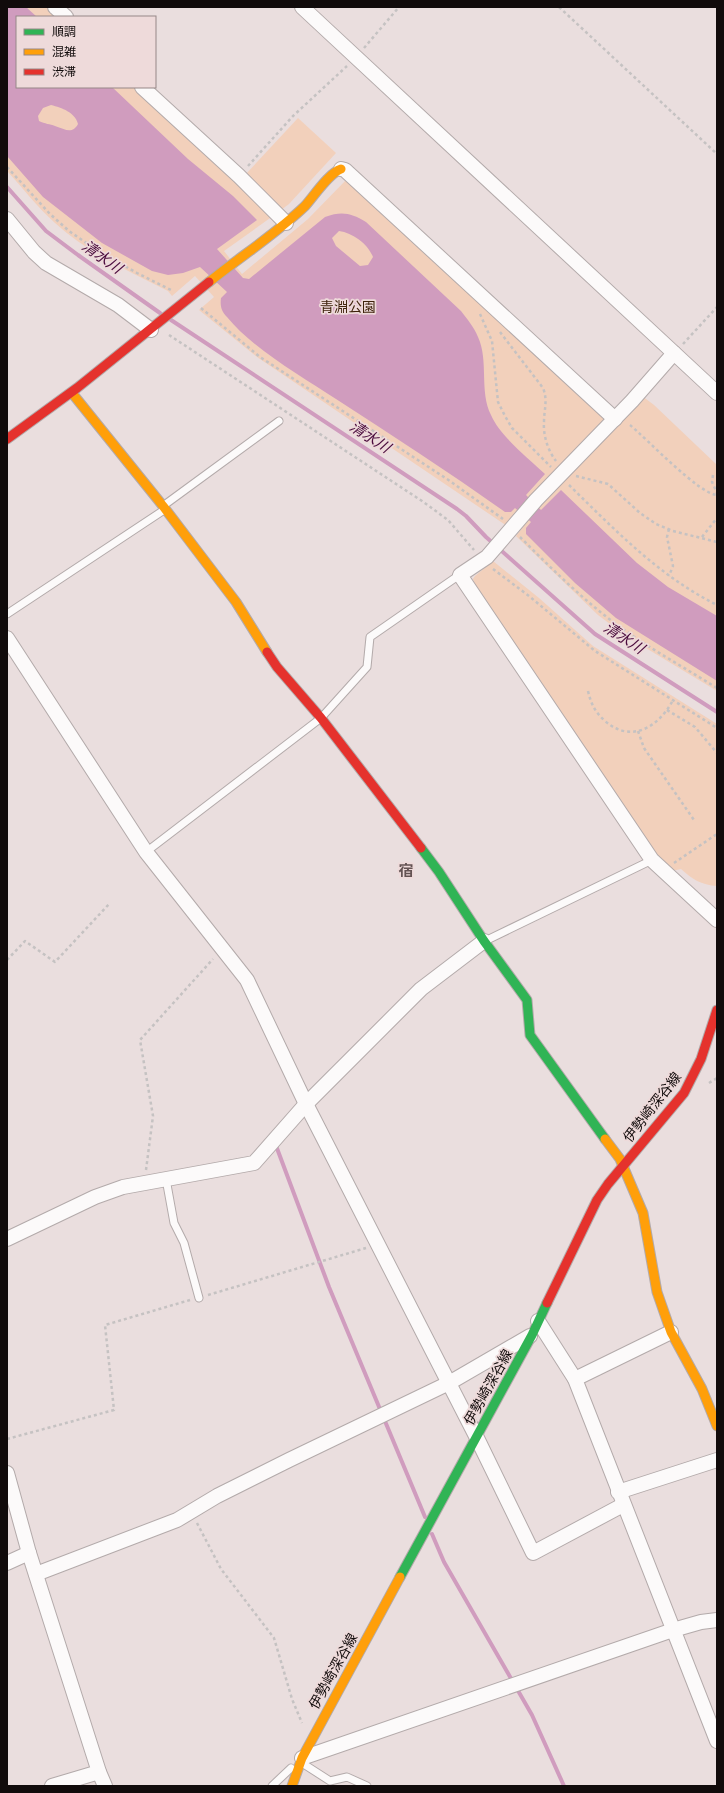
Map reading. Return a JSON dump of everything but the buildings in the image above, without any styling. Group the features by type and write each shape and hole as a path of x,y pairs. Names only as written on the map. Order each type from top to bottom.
{"street":[{"path":"55,7 65,16"},
{"path":"302,7 717,393"},
{"path":"143,88 239,176 286,223"},
{"path":"7,439 158,329 183,303 237,259 286,223 308,203 334,172 341,169 351,175 615,419"},
{"path":"7,220 34,252 46,263 158,329"},
{"path":"674,353 615,419 536,500 519,520 513,536 485,559 460,575 652,860 717,920"},
{"path":"72,393 164,508 236,602 277,667 321,718 439,872 484,941 527,1000 530,1034 620,1158 624,1166 643,1212 657,1292 671,1332 702,1389 717,1426"},
{"path":"7,638 146,852 247,980 306,1104 476,1436 534,1553 621,1499 717,1460"},
{"path":"7,1239 95,1197 123,1187 254,1163 306,1104 421,989 484,941"},
{"name":"伊勢崎深谷線","path":"292,1786 301,1760 310,1742 532,1335 597,1200 684,1093 701,1059 717,1010"},
{"path":"538,1321 575,1379 717,1741"},
{"path":"575,1379 671,1332"},
{"path":"36,1574 177,1520 217,1496 449,1383 532,1335"},
{"path":"7,1473 29,1553 99,1772 105,1786"},
{"path":"7,1564 29,1553"},
{"path":"301,1760 673,1630 701,1622 717,1620"},
{"path":"52,1786 99,1772"}],"lane":[{"path":"7,614 164,508 280,421"},
{"path":"146,852 321,718 367,667 370,637 374,632 460,575"},
{"path":"484,941 652,860"},
{"path":"166,1179 174,1223 184,1243 199,1298"},
{"path":"272,1786 301,1760 330,1781 347,1777 367,1786"}],"path":[{"path":"239,176 293,116 356,57 399,7"},
{"path":"559,7 717,154"},
{"path":"7,167 50,214 69,231 98,251 178,294"},
{"path":"198,304 260,357 450,481 503,520"},
{"path":"476,307 484,320 492,341 498,402 512,428 555,472"},
{"path":"674,353 717,307"},
{"path":"497,327 543,388 546,395 544,423 545,437 550,453 561,465"},
{"path":"158,329 422,501 448,520 485,559 595,651 717,728"},
{"path":"630,425 697,486 712,494 717,494 712,482 713,475"},
{"path":"570,473 580,478 608,484 640,513 656,524 717,542"},
{"path":"564,480 635,550 669,576 717,605"},
{"path":"702,537 717,518"},
{"path":"669,529 667,537 673,566 669,576"},
{"path":"513,536 598,610 622,628 717,688"},
{"path":"588,691 590,702 594,709 612,727 623,731 638,731 652,725 667,710 673,700"},
{"path":"667,710 695,727 717,753"},
{"path":"638,731 644,748 694,820"},
{"path":"672,865 717,834"},
{"path":"7,960 25,941 55,962 110,903"},
{"path":"144,1183 153,1116 140,1040 223,948"},
{"path":"7,1439 114,1410 105,1326 378,1244"},
{"path":"191,1512 222,1569 274,1638 292,1700 310,1742"}],"green space":[{"name":"青淵公園","path":"7,7 48,7 58,16 16,16 16,88 135,88 273,216 224,251 242,274 308,219 347,179 603,415 604,419 507,526 257,357 199,310 214,297 195,276 172,296 168,291 109,261 68,234 48,217 7,171"},
{"path":"298,118 336,153 289,204 281,210 245,175"},
{"path":"642,396 654,405 717,465 717,691 626,636 598,615 516,536 541,504"},
{"path":"493,561 539,598 593,646 717,724 717,886 697,881 681,869 672,871 656,856 477,590 473,579"}],"shaded area":[{"name":"青淵公園","path":"7,7 26,7 36,16 16,16 16,88 113,88 188,159 233,196 257,220 217,249 243,278 249,279 325,217 336,214 346,214 366,222 461,311 478,337 481,346 485,396 487,406 495,423 508,439 545,474 526,495 541,510 561,490 637,563 668,587 717,616 717,681 616,618 575,583 526,534 526,528 531,522 515,508 511,512 505,512 421,455 293,372 250,340 237,329 222,310 221,298 227,292 200,267 183,273 168,275 152,271 102,243 43,197 7,156","holes":["51,105 64,109 74,116 78,124 71,130 39,121 38,116 43,108","339,231 355,237 371,252 373,257 368,265 360,266 336,246 332,238"]}],"waterway":[{"name":"清水川","path":"7,187 46,231 160,313"},
{"name":"清水川","path":"171,320 457,509 466,516 486,537 595,634 717,712"},
{"path":"275,1143 329,1287 425,1517"},
{"path":"432,1534 444,1562 532,1715 564,1786"}],"traffic: fast":[{"path":"421,848 439,872 484,941 527,1000 530,1035 605,1139"},
{"path":"400,1577 532,1335 547,1303"}],"traffic: slow":[{"path":"209,282 294,216 305,206 327,180 336,171 341,169"},
{"path":"72,393 163,506 236,602 267,652"},
{"path":"605,1139 620,1159 643,1213 657,1292 671,1332 702,1389 717,1426"},
{"path":"292,1786 302,1758 400,1577"}],"traffic: jam":[{"path":"7,439 77,388 209,282"},
{"path":"267,652 277,667 321,718 421,848"},
{"path":"547,1303 597,1200 608,1184 684,1093 701,1059 717,1010"}],"district":[{"name":"宿","path":"406,871"}]}
